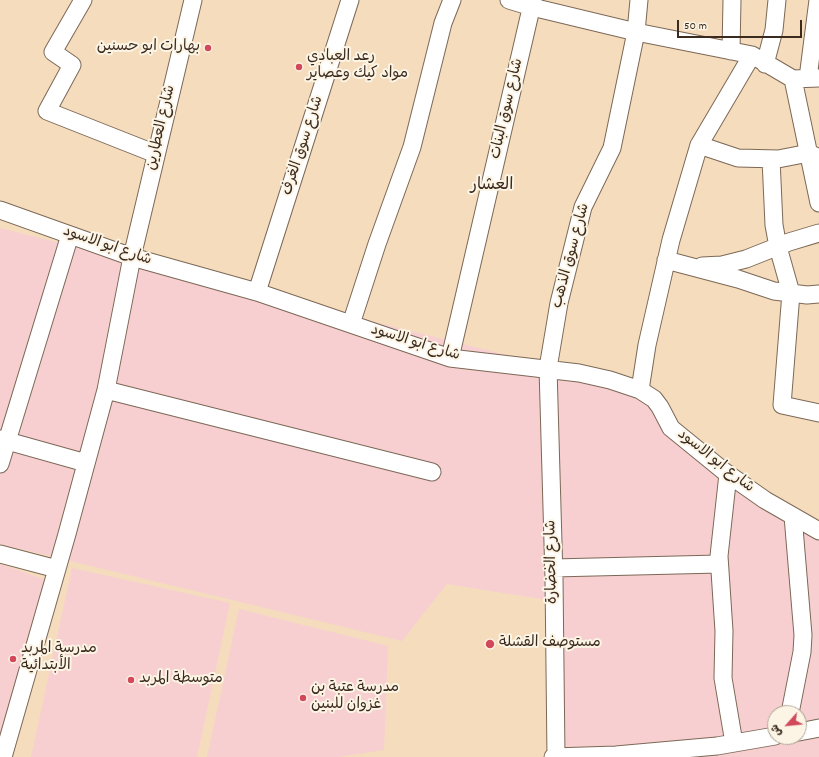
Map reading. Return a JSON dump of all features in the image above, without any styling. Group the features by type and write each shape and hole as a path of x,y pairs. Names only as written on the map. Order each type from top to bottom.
{"street":[{"path":"83,0 54,52 72,65 47,111 156,154"},
{"name":"شارع العطارين","path":"2,757 57,569 106,390 132,257 193,0"},
{"name":"شارع سوق الغرف","path":"257,292 350,0"},
{"path":"351,324 377,244 412,147 443,23 452,0"},
{"path":"509,0 532,4 636,32 731,51 807,78"},
{"name":"شارع سوق الذهب","path":"548,368 559,303 583,207 612,148 636,32 639,0"},
{"path":"731,51 732,0"},
{"path":"640,390 647,345 666,260 699,145 758,60 774,30 777,0"},
{"path":"818,0 807,78 819,203"},
{"name":"شارع سوق البنات","path":"450,358 532,4"},
{"path":"699,145 738,158 778,159 814,156"},
{"path":"771,159 774,225 778,247 791,293 782,405 819,413"},
{"name":"شارع ابو الاسود","path":"0,210 132,257 257,292 450,358 548,368 592,376 640,390 654,400 660,407 671,428 728,474 765,500 819,531"},
{"path":"690,266 722,265 746,259 819,233"},
{"path":"0,464 4,440 70,235"},
{"path":"666,260 738,279 774,291 807,295 819,294"},
{"name":"شارع الخضارة","path":"548,368 556,757"},
{"path":"106,390 432,472"},
{"path":"4,440 86,463"},
{"path":"723,749 724,631 719,556 728,474"},
{"path":"792,705 802,652 803,635 793,516"},
{"path":"0,554 57,569"},
{"path":"553,568 719,564"},
{"path":"807,730 819,728"},
{"path":"553,757 723,749 767,738"}],"shaded area":[{"path":"0,228 574,372 640,390 671,428 819,530 819,757 556,757 554,601 447,584 402,641 0,544"},
{"name":"مدرسة المربد الأبتدائية","path":"0,564 52,582 0,736"},
{"name":"متوسطة المربد","path":"72,568 230,603 197,757 31,757"},
{"name":"مدرسة عتبة بن غزوان للبنين","path":"239,609 388,646 384,750 338,757 207,757"}],"place":[{"name":"بهارات ابو حسنين","path":"208,48"},
{"name":"رعد العبادي مواد كيك وعصاير","path":"299,67"},
{"name":"مستوصف القشلة","path":"490,644"},
{"name":"مدرسة المربد الأبتدائية","path":"13,659"},
{"name":"متوسطة المربد","path":"131,680"},
{"name":"مدرسة عتبة بن غزوان للبنين","path":"303,698"}],"district":[{"name":"العشار","path":"492,187"}]}
